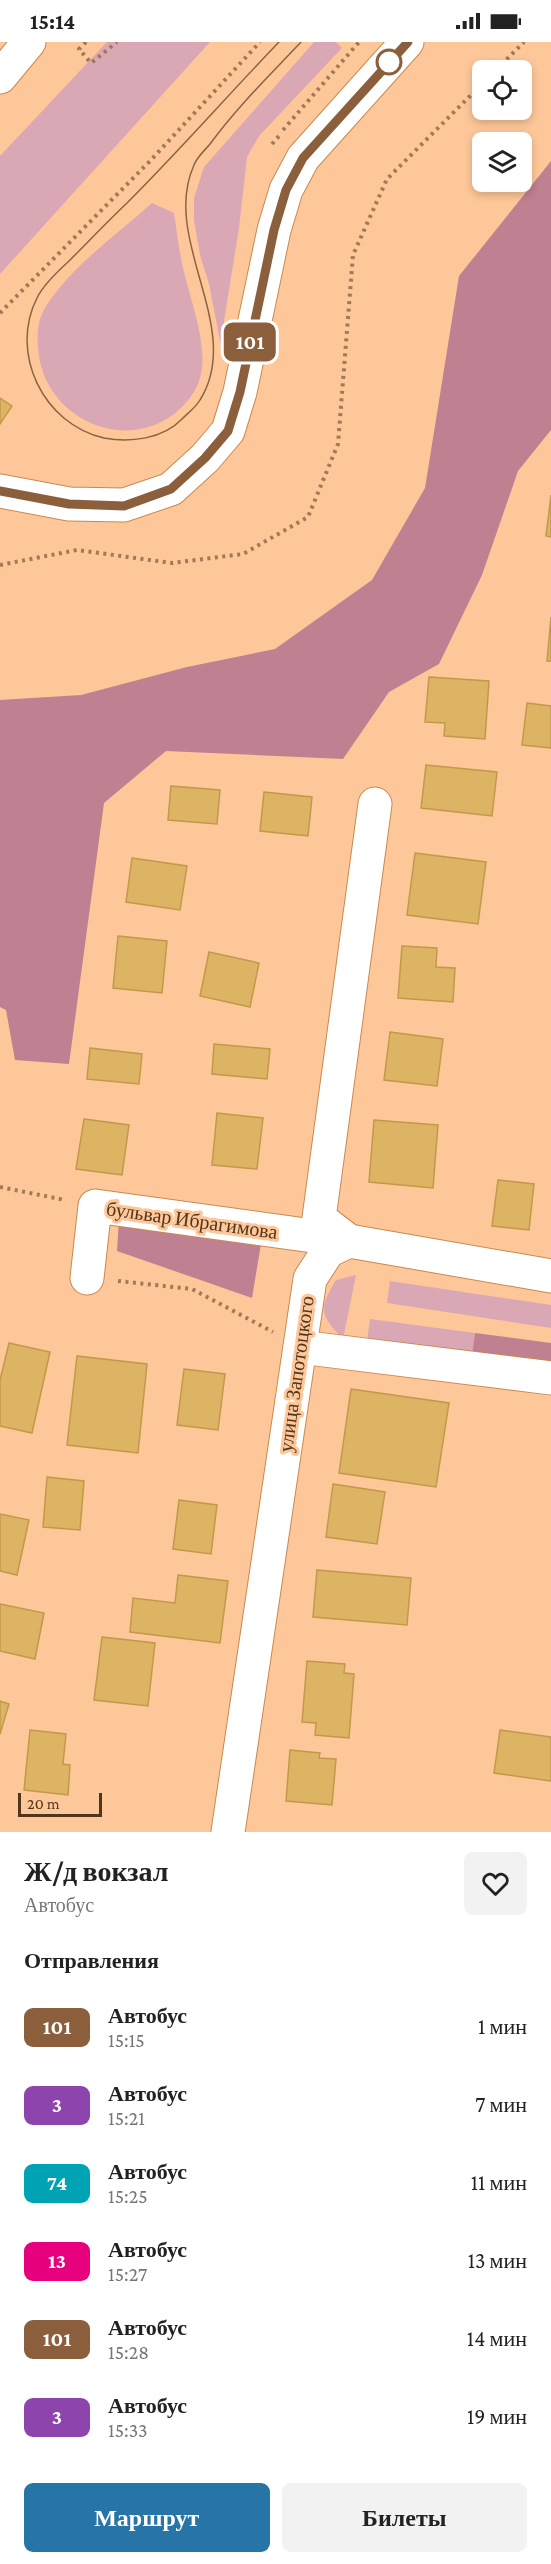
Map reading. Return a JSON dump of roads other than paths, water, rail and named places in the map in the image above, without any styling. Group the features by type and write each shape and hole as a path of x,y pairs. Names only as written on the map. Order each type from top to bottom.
{"street":[{"path":"0,77 29,42"},
{"path":"0,491 69,504 124,506 171,489 205,458 228,431 240,392 274,230 286,190 303,158 407,42"},
{"path":"349,1241 319,1218 375,804"},
{"name":"бульвар Ибрагимова","path":"87,1278 95,1206 349,1241 551,1276"},
{"name":"улица Запотоцкого","path":"228,1832 310,1279 328,1251 349,1241"},
{"path":"300,1347 551,1378"}],"tram line":[{"path":"279,42 146,183 51,279 37,298 29,319 27,341 30,363 37,383 49,402 64,418 82,430 104,438 124,440 146,438 174,426 200,400 211,372 213,343 209,314 187,223 186,194 194,165 242,104 301,42"}]}
